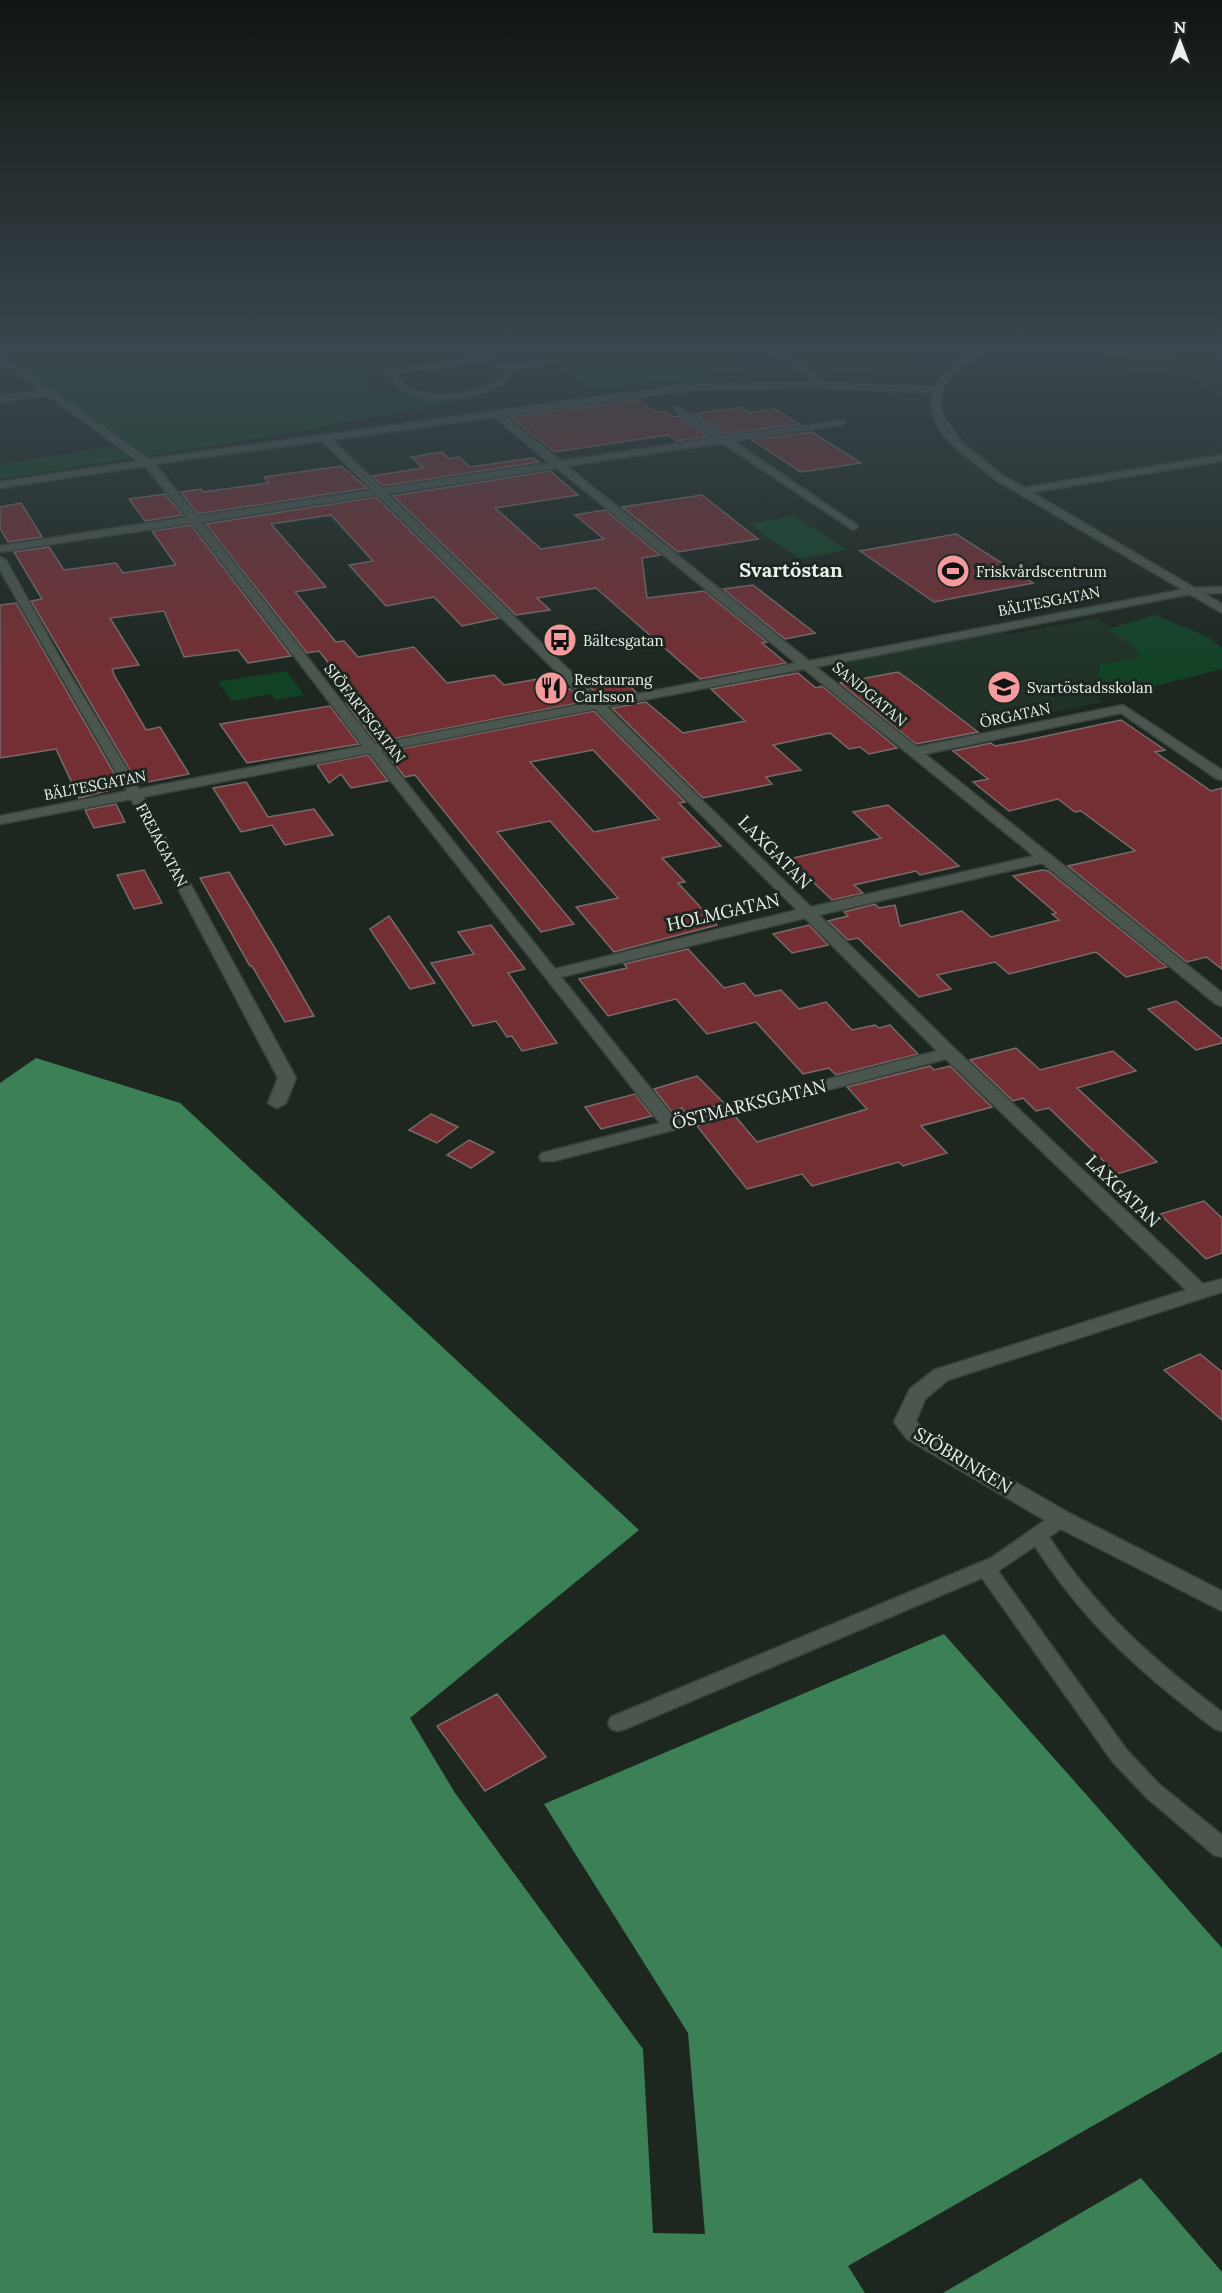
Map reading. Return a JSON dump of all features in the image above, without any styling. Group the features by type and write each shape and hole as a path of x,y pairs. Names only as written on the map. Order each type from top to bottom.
{"street":[{"name":"SJÖFARTSGATAN","path":"141,458 148,463 670,1124"},
{"path":"0,485 183,458"},
{"name":"LAXGATAN","path":"346,458 949,1053 1200,1292"},
{"name":"SANDGATAN","path":"549,458 808,664 1222,1001"},
{"path":"0,549 604,458"},
{"path":"751,458 853,527"},
{"path":"971,458 1222,609"},
{"path":"1022,490 1222,458"},
{"name":"FREJAGATAN","path":"0,560 50,651 135,794 287,1078 277,1103"},
{"name":"BÄLTESGATAN","path":"0,820 1191,591 1222,590"},
{"name":"ÖRGATAN","path":"914,752 1123,709 1222,776"},
{"name":"HOLMGATAN","path":"551,975 1044,858"},
{"name":"ÖSTMARKSGATAN","path":"549,1156 949,1053"},
{"path":"1200,1292 1222,1285"},
{"name":"SJÖBRINKEN","path":"1200,1292 941,1375 921,1387 910,1403 905,1422 915,1434 1061,1519 1222,1602"}],"lane":[{"path":"618,1723 998,1563 1061,1519"},
{"path":"1038,1535 1058,1568 1104,1626 1148,1668 1222,1723"},
{"path":"985,1568 1119,1755 1153,1791 1222,1848"}],"shaded area":[{"path":"38,458 133,458 0,479 0,464"},
{"path":"794,516 847,550 800,559 749,524"},
{"path":"1155,615 1208,637 1222,648 1222,669 1119,695 1097,681 1100,664 1141,658 1135,647 1108,629"},
{"name":"Svartöstadsskolan","path":"1097,618 1190,677 1097,698 1101,702 927,738 837,666 839,663 1001,631 1007,635"},
{"path":"286,671 304,695 275,700 271,694 232,701 218,682"},
{"path":"36,1058 180,1103 639,1530 410,1718 455,1793 643,2049 653,2233 705,2234 688,2033 544,1804 944,1634 1222,1948 1222,2052 848,2266 865,2293 0,2293 0,1083"},
{"path":"1141,2178 1222,2272 1222,2293 943,2293"}],"building":[{"path":"412,458 460,458 470,467 533,458 539,462 383,486 372,476 423,468"},
{"path":"780,458 853,458 861,463 801,472"},
{"path":"341,466 367,488 198,514 181,492 201,489 203,492 269,483 264,477"},
{"path":"550,471 578,495 495,508 541,549 604,539 575,515 605,510 660,555 642,558 647,598 704,591 767,642 762,643 786,663 700,679 596,588 537,598 550,610 516,615 393,496"},
{"path":"165,494 183,515 145,521 129,499"},
{"path":"702,495 758,539 678,552 622,507"},
{"path":"376,497 499,618 462,626 434,597 386,606 349,565 373,561 331,515 271,524 326,587 295,592 336,642 344,641 358,657 414,647 447,683 494,675 504,685 549,677 561,690 570,689 583,702 376,742 346,703 359,701 319,651 307,653 206,524"},
{"path":"21,503 42,537 8,542 0,528 0,507"},
{"path":"191,525 291,656 248,663 238,650 184,657 164,611 110,618 139,665 112,669 114,675 146,730 160,727 189,774 138,784 31,601 42,599 14,552 49,547 64,570 116,563 123,573 176,565 152,531"},
{"name":"Friskvårdscentrum","path":"956,534 1033,583 934,602 860,551"},
{"path":"753,585 815,633 785,639 723,589"},
{"path":"16,603 122,787 79,798 56,749 0,758 0,605"},
{"path":"898,672 978,732 916,744 840,683"},
{"path":"798,673 816,688 822,686 897,748 869,754 860,747 849,749 830,733 773,745 801,770 766,777 772,784 703,798 612,708 646,702 683,733 745,721 711,689"},
{"path":"613,681 616,684 625,682 636,692 602,699 588,685"},
{"path":"330,706 359,744 247,763 220,724"},
{"path":"594,711 685,802 679,803 721,846 662,858 685,882 678,883 717,925 614,952 576,907 618,898 550,821 497,832 574,924 541,932 415,775 405,777 385,752","holes":["593,750 659,819 594,832 530,762"]},
{"path":"1121,720 1165,750 1155,752 1211,791 1222,788 1222,969 1206,957 1187,962 1068,866 1135,851 1081,811 1075,812 1058,799 1009,811 973,782 988,779 953,751 991,743 995,746 1018,742"},
{"path":"368,755 388,781 351,788 341,774 329,783 317,765"},
{"path":"246,782 268,817 314,809 333,835 285,845 272,825 241,832 213,788"},
{"path":"116,804 125,822 94,828 85,810"},
{"path":"888,805 959,866 920,875 916,871 854,885 863,893 832,900 789,859 881,838 853,812"},
{"path":"144,870 162,903 134,909 117,875"},
{"path":"1042,870 1048,871 1167,967 1126,977 1096,952 1009,974 995,962 937,975 951,989 919,997 858,938 848,940 828,921 848,916 844,912 875,904 879,908 895,905 900,926 962,911 991,937 1059,920 1052,914 1056,913 1013,876"},
{"path":"229,872 314,1016 285,1022 250,966 200,878"},
{"path":"389,916 435,983 410,989 370,929"},
{"path":"491,925 525,969 508,973 557,1043 522,1051 512,1036 507,1037 496,1021 473,1026 431,963 474,954 458,932"},
{"path":"809,925 828,945 792,953 773,934"},
{"path":"688,949 724,988 744,983 755,996 781,990 799,1009 826,1002 852,1030 875,1025 879,1028 890,1025 918,1054 836,1075 829,1068 803,1074 756,1022 707,1034 676,999 608,1016 579,979 627,968 624,964"},
{"path":"1176,1001 1222,1039 1222,1043 1196,1050 1148,1009"},
{"path":"1016,1048 1040,1070 1113,1051 1136,1071 1077,1088 1157,1162 1117,1174 1049,1108 1036,1111 1023,1098 1013,1101 970,1060"},
{"path":"930,1066 934,1070 950,1066 992,1107 921,1126 947,1153 903,1166 899,1162 812,1186 802,1174 747,1189 697,1126 735,1116 757,1142 867,1109 847,1087"},
{"path":"697,1076 725,1104 686,1114 682,1108 671,1111 654,1089"},
{"path":"635,1094 652,1116 601,1129 585,1107"},
{"path":"431,1114 458,1127 437,1143 409,1130"},
{"path":"469,1140 494,1152 471,1168 447,1155"},
{"path":"1204,1201 1222,1218 1222,1253 1206,1259 1160,1214"},
{"path":"1200,1354 1222,1372 1222,1420 1164,1370"},
{"path":"497,1694 546,1757 485,1791 437,1726"}],"place":[{"name":"Friskvårdscentrum","path":"953,571"},
{"name":"Bältesgatan","path":"560,640"},
{"name":"Svartöstadsskolan","path":"1004,687"},
{"name":"Restaurang Carlsson","path":"551,688"}],"district":[{"name":"Svartöstan","path":"791,569"}]}
